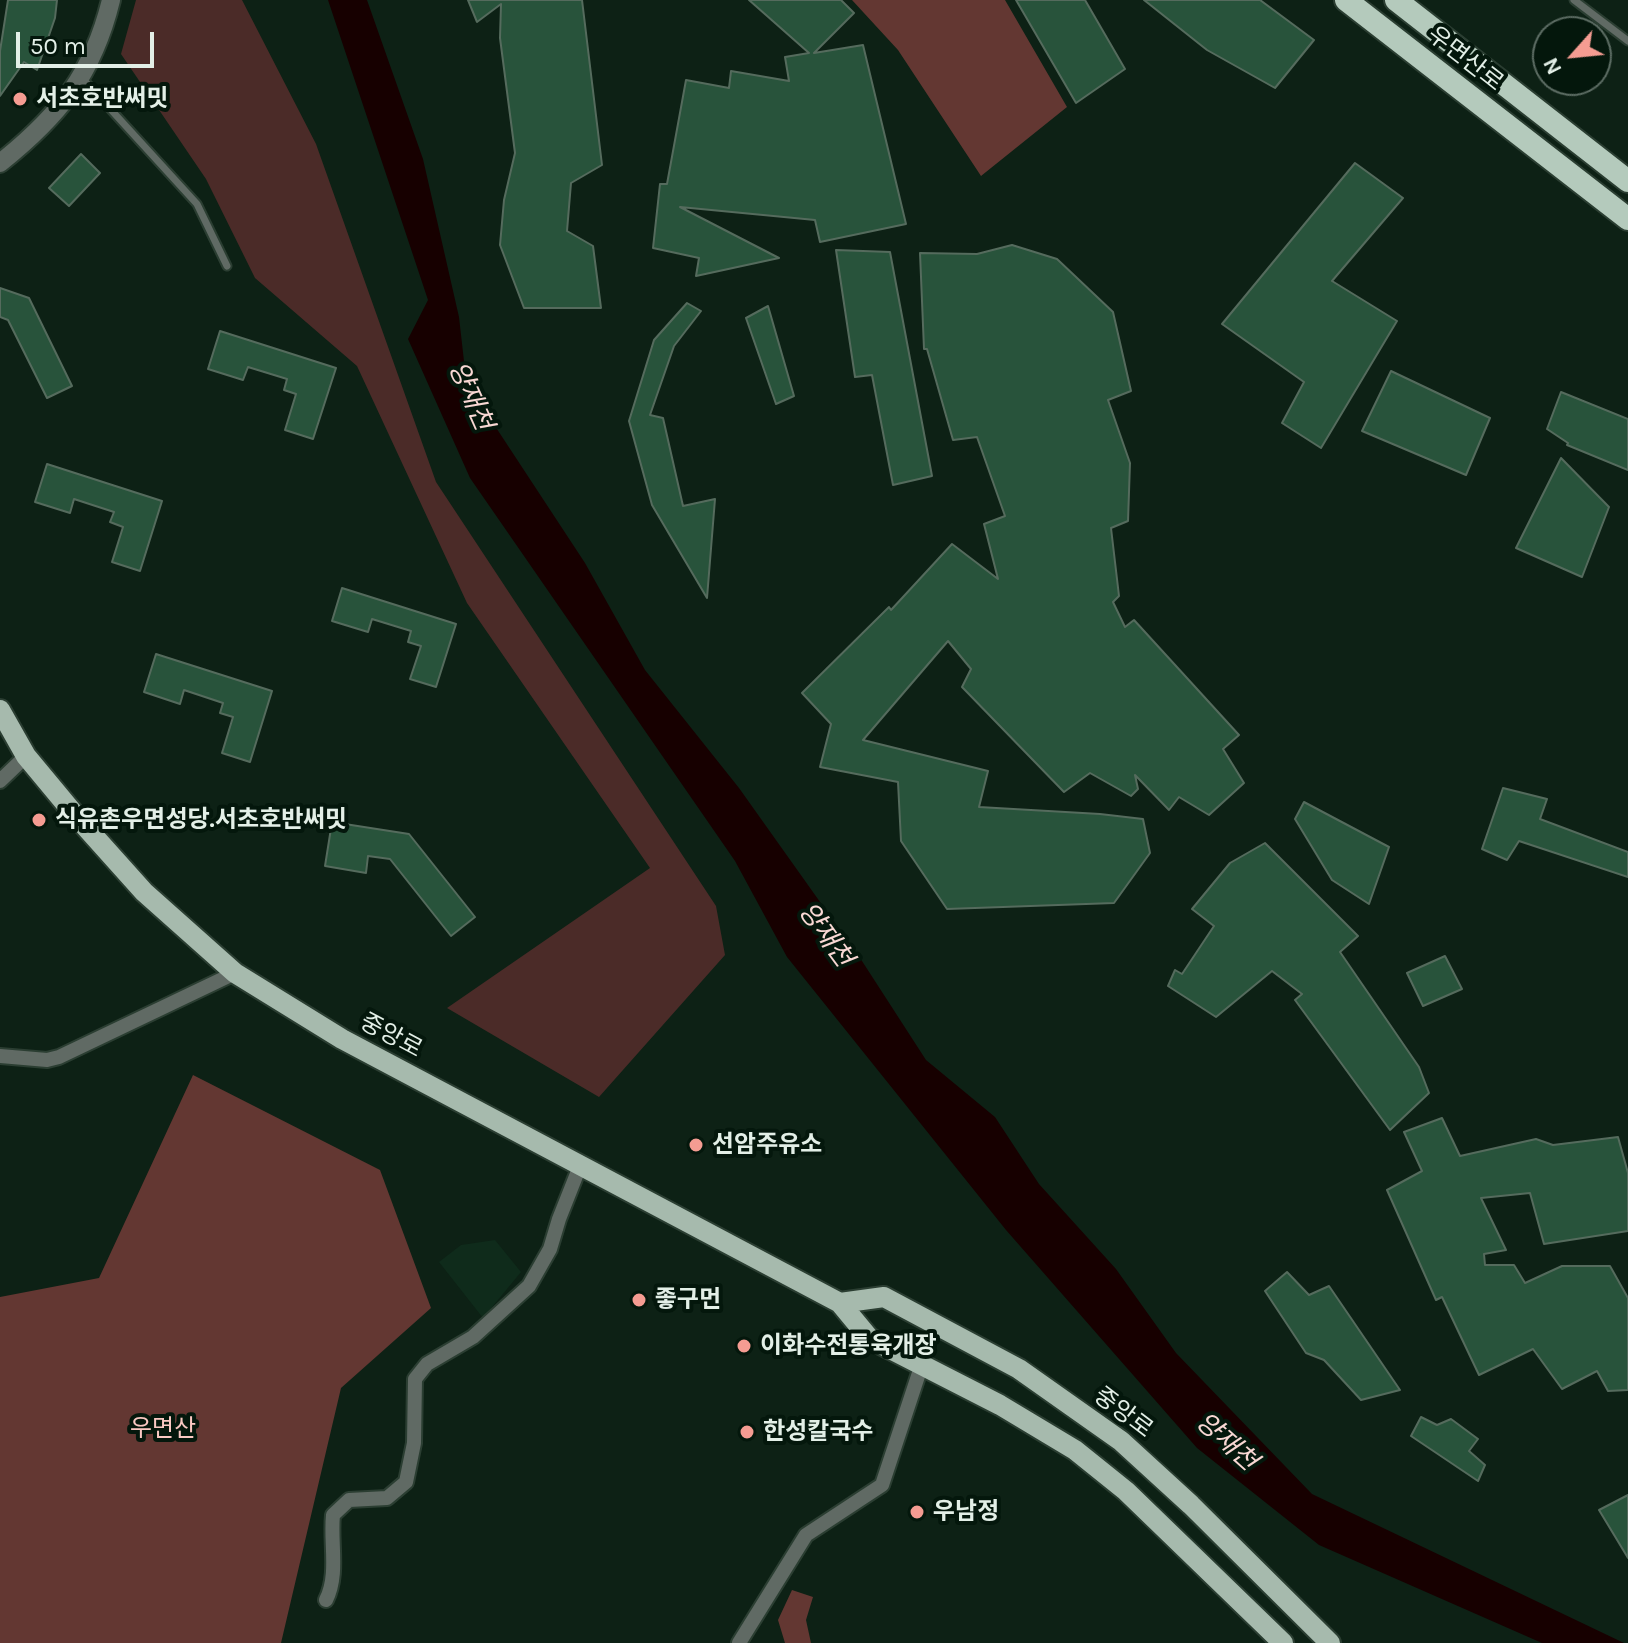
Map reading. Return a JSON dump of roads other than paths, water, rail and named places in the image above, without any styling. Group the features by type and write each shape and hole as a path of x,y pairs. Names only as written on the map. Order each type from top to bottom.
{"highway":[{"name":"우면산로","path":"1346,0 1628,219"},
{"name":"우면산로","path":"1396,0 1628,181"}],"main road":[{"name":"중앙로","path":"0,710 26,756 144,892 235,973 342,1039 840,1303 869,1338 1000,1405 1075,1450 1126,1491 1283,1643"},
{"name":"중앙로","path":"840,1303 884,1297 1019,1369 1121,1441 1191,1505 1330,1643"}],"street":[{"path":"0,163 50,117 82,78 105,25 111,0"},
{"path":"0,781 26,756"},
{"path":"0,1056 47,1060 59,1057 235,973"},
{"path":"326,1600 331,1590 333,1568 330,1537 333,1515 349,1500 387,1498 406,1482 414,1443 415,1379 427,1364 473,1337 529,1286 550,1249 580,1166"},
{"path":"739,1643 806,1535 882,1485 921,1367"}],"lane":[{"path":"1574,0 1628,41"},
{"path":"82,78 197,204 227,266"}],"water":[{"name":"양재천","path":"328,0 367,0 423,159 459,317 465,370 493,423 585,563 645,670 739,788 862,961 926,1060 995,1117 1039,1184 1116,1269 1176,1353 1312,1494 1624,1643 1542,1643 1319,1545 1197,1448 1006,1230 787,957 735,861 470,478 408,339 428,300"}],"place":[{"name":"서초호반써밋","path":"20,99"},
{"name":"식유촌우면성당.서초호반써밋","path":"39,820"},
{"name":"선암주유소","path":"696,1145"},
{"name":"좋구먼","path":"639,1300"},
{"name":"이화수전통육개장","path":"744,1346"},
{"name":"한성칼국수","path":"747,1432"},
{"name":"우남정","path":"917,1512"}],"park label":[{"name":"우면산","path":"163,1429"}]}
